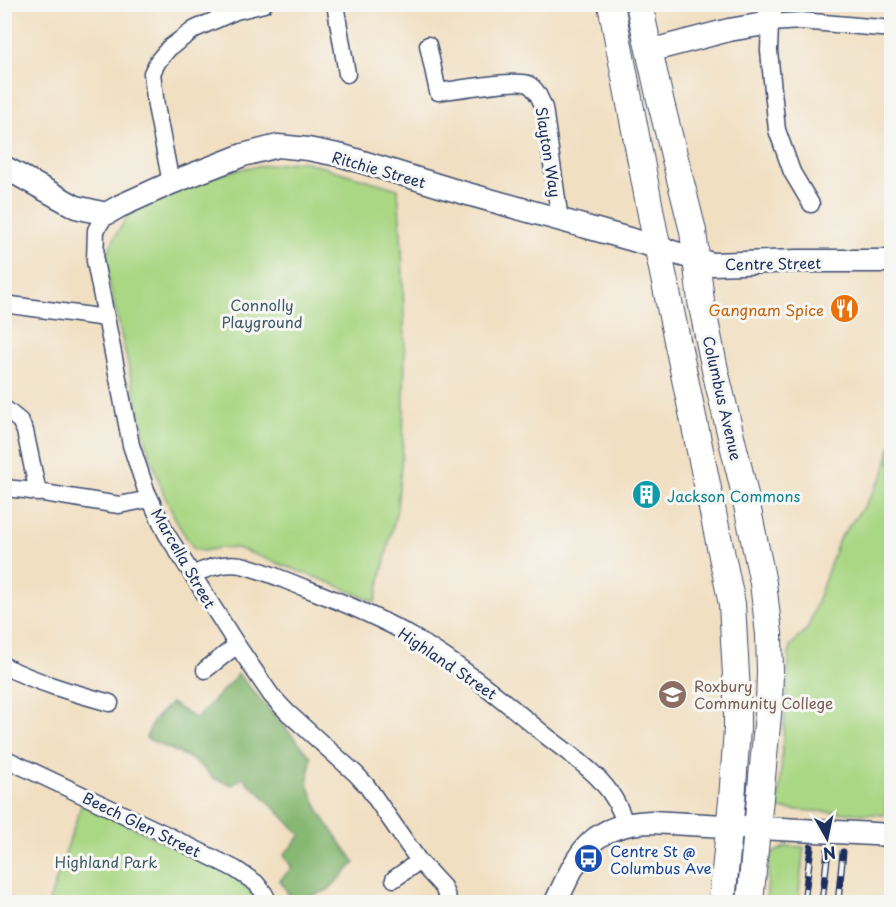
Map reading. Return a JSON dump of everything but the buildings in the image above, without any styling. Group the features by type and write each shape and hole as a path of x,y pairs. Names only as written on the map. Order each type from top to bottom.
{"main road":[{"path":"611,4 658,248 732,604 737,712 734,777 722,903"},
{"name":"Columbus Avenue","path":"639,4 661,105 688,211 697,259 701,301 743,486 768,619 769,704 750,903"}],"street":[{"path":"171,183 152,73 158,61 169,48 195,29 236,11 264,4"},
{"path":"335,4 347,74"},
{"path":"770,14 768,51 777,130 792,172 811,204"},
{"path":"649,51 729,30 770,14 801,21 891,29"},
{"name":"Slayton Way","path":"428,45 438,92 524,83 530,85 537,93 544,108 560,220"},
{"name":"Ritchie Street","path":"106,214 171,183 243,156 278,146 343,156 658,248"},
{"path":"4,167 76,207 106,214"},
{"name":"Marcella Street","path":"106,214 96,230 95,261 131,445 150,499 166,533 237,645 277,702 367,786 419,861 443,887 449,903"},
{"name":"Centre Street","path":"658,248 719,264 891,261"},
{"path":"4,304 106,318"},
{"path":"4,408 20,421 25,431 38,493"},
{"path":"4,488 119,505 150,499"},
{"name":"Highland Street","path":"192,575 207,568 223,565 239,565 264,572 382,620 412,637 442,655 481,684 592,773 616,800 625,825"},
{"path":"205,670 237,645"},
{"path":"4,666 67,692 110,703"},
{"name":"Beech Glen Street","path":"4,758 235,869 256,883 269,903"},
{"path":"556,903 587,846 604,832 625,825 651,822 891,835"},
{"path":"394,879 419,861"}],"green space":[{"name":"Connolly Playground","path":"302,161 398,189 405,351 403,444 397,509 375,602 237,548 203,551 194,549 179,526 164,495 147,446 108,278 107,255 128,215 176,187 244,168"},
{"path":"891,445 892,739 885,815 778,809 790,646 808,628 839,539 865,505 883,476"},
{"path":"238,674 311,757 308,785 321,815 355,863 328,890 296,902 293,902 280,880 292,868 284,855 301,835 242,778 233,785 215,779 188,757 146,738 154,720 171,703 196,719"},
{"name":"Highland Park","path":"82,803 236,877 257,902 49,902"},
{"path":"786,846 804,847 798,902 766,902 770,855"}],"railway":[{"path":"804,902 811,847"},
{"path":"822,902 828,850"},
{"path":"838,902 843,852"}],"place":[{"name":"Gangnam Spice","path":"845,309"},
{"name":"Jackson Commons","path":"646,495"},
{"name":"Roxbury Community College","path":"673,694"},
{"name":"Centre St @ Columbus Ave","path":"589,859"}]}
